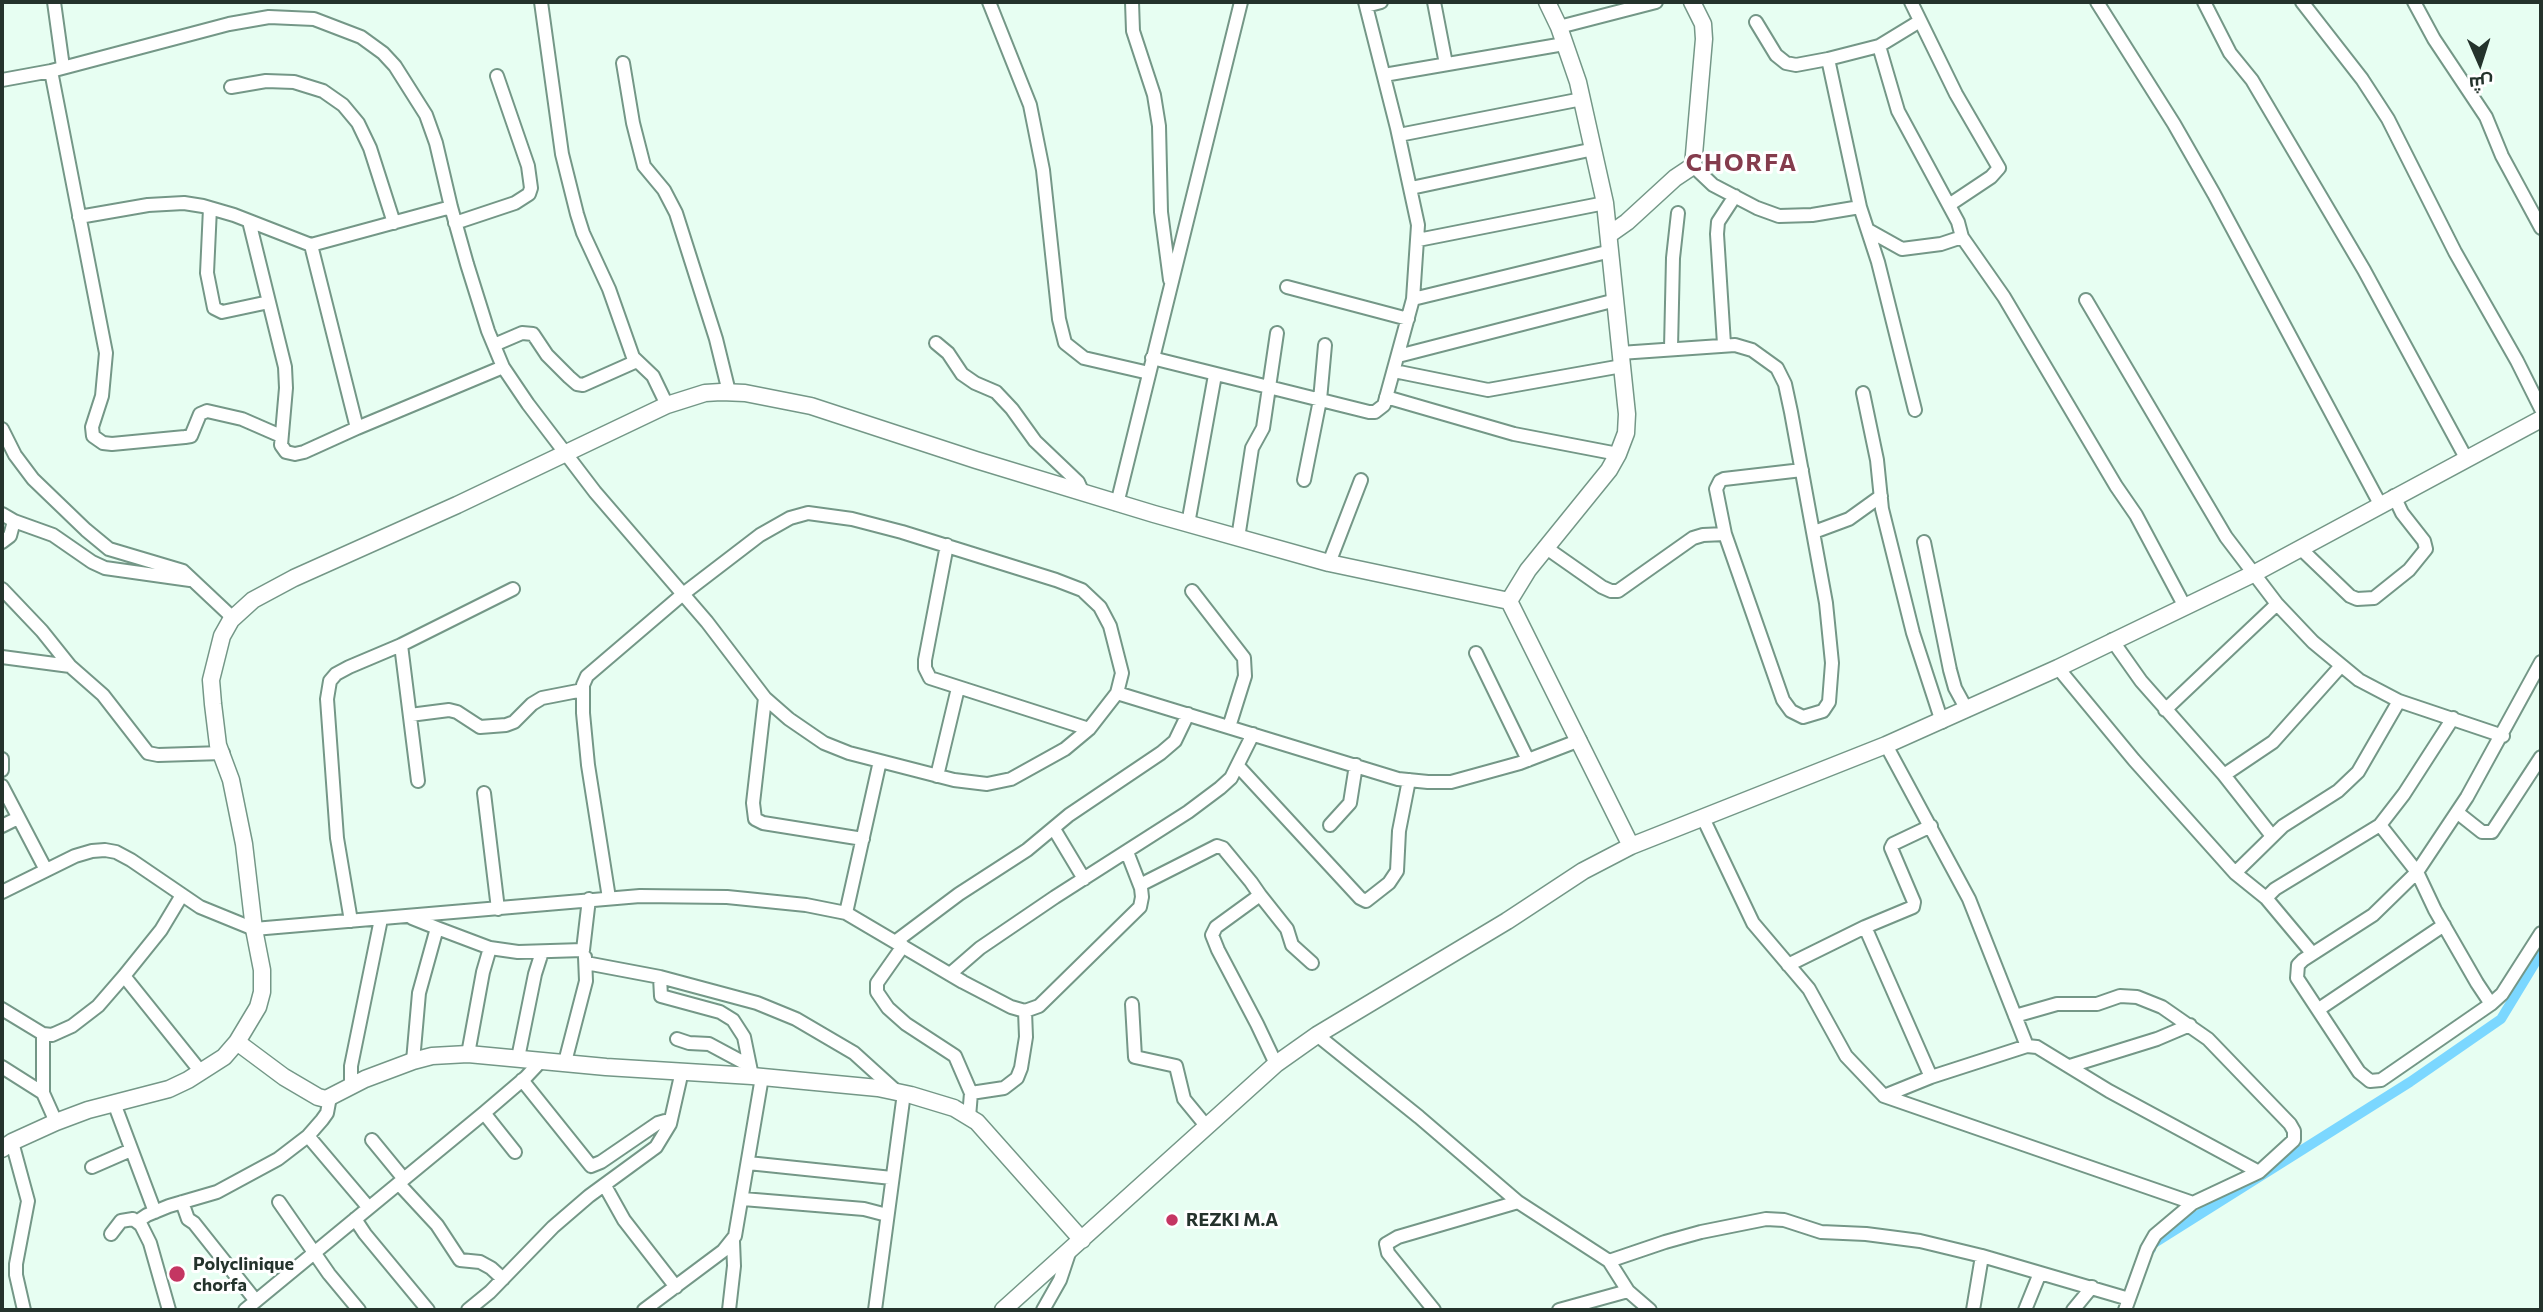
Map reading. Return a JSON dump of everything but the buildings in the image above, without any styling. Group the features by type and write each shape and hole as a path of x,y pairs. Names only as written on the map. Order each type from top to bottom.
{"street":[{"path":"54,2 57,69 79,217 106,353 103,396 92,427 93,436 103,443 112,444 191,436 200,414 207,411 242,419 281,436"},
{"path":"541,2 562,154 577,214 637,361 653,376 667,405"},
{"path":"989,2 1030,105 1043,170 1059,319 1065,343 1084,358 1149,373"},
{"path":"1132,2 1133,31 1154,95 1159,126 1161,212 1171,284"},
{"path":"1117,504 1241,2"},
{"path":"1152,358 1320,400 1375,412 1381,410 1413,299 1418,240 1411,188 1365,4 1381,2"},
{"path":"1434,2 1446,64"},
{"path":"1508,601 1545,547 1588,498 1618,454 1626,433 1627,414 1605,203 1582,99 1559,27 1548,2"},
{"path":"1559,27 1656,2"},
{"path":"1692,2 1703,24 1704,39 1693,166"},
{"path":"1911,2 1956,94 1999,168 1949,205"},
{"path":"2097,2 2174,124 2387,500 2402,513 2424,541 2426,549 2409,570 2374,598 2357,599 2350,596 2300,548"},
{"path":"2204,2 2230,53 2252,80 2364,270 2466,458"},
{"path":"2302,2 2362,79 2388,119 2455,252 2541,409"},
{"path":"2414,2 2434,39 2486,117 2502,156 2541,228"},
{"path":"2,80 57,69 229,24 269,17 314,19 361,37 383,53 409,86 426,115 436,143 455,223 503,368 564,453 683,594 765,698 789,719 824,743 849,753 937,776 987,784 1011,779 1031,770 1065,749 1089,729 1117,693 1122,673 1110,626 1100,607 1082,590 1056,580 947,545 852,519 808,513 790,518 760,535 683,594 593,668 587,676 583,690 588,765 609,898"},
{"path":"1756,22 1776,55 1786,63 1796,65 1879,46 1920,21"},
{"path":"1384,75 1564,44"},
{"path":"1879,46 1898,111 1949,205 1962,237 2004,297 2136,515 2185,605"},
{"path":"1828,59 1860,206 1915,410"},
{"path":"623,62 633,123 644,166 664,190 676,213 716,339 729,392"},
{"path":"455,223 515,203 529,194 531,188 528,166 497,76"},
{"path":"231,87 266,81 294,82 323,91 343,105 358,123 370,148 394,223"},
{"path":"1399,135 1582,99"},
{"path":"1411,188 1594,149"},
{"path":"1693,166 1713,185 1779,216 1812,215 1860,206"},
{"path":"1413,299 1610,243 1627,222 1675,178 1693,166"},
{"path":"1724,344 1717,222 1735,196"},
{"path":"79,217 148,205 184,203 249,220 311,245 451,207"},
{"path":"1418,240 1605,203"},
{"path":"210,208 207,273 214,309 222,312 270,302"},
{"path":"1671,348 1673,258 1678,213"},
{"path":"249,220 286,378 282,449 295,454 310,450 503,368"},
{"path":"1868,230 1902,249 1941,244 1962,237"},
{"path":"311,245 357,428"},
{"path":"1287,288 1408,319"},
{"path":"1398,356 1616,300"},
{"path":"2086,300 2226,537 2277,604 2340,667 2359,680 2399,701 2502,736"},
{"path":"494,345 522,333 533,334 547,355 577,384 583,385 637,361"},
{"path":"1238,538 1252,448 1263,428 1277,333"},
{"path":"936,344 948,353 962,374 996,392 1012,409 1035,442 1078,482 1083,493"},
{"path":"1394,371 1488,390 1671,348 1724,344 1752,350 1777,368 1788,396 1814,533 1831,652 1829,702 1823,710 1803,717 1791,711 1783,700 1725,534 1716,489 1724,479 1802,470"},
{"path":"1304,480 1320,400 1325,345"},
{"path":"1188,524 1215,375"},
{"path":"24,1310 16,1264 28,1201 7,1145 55,1122 169,1089 201,1072 224,1058 258,1007 262,992 262,970 254,929 244,844 231,780 218,745 211,680 222,636 233,618 253,600 294,578 457,505 667,405 705,393 729,392 811,406 1117,504 1329,563 1508,601"},
{"path":"1863,393 1877,460 1882,509 1913,633 1942,722"},
{"path":"1386,397 1514,434 1618,454"},
{"path":"1003,1310 1276,1064 1317,1035 1507,921 1583,871 1631,846 1942,722 2058,668 2255,573 2541,419"},
{"path":"2,429 15,455 33,479 86,530 109,548 183,571 233,618"},
{"path":"1329,563 1362,480"},
{"path":"1814,533 1849,519 1881,496"},
{"path":"2,514 53,535 105,568 190,580"},
{"path":"2,542 10,536 14,521"},
{"path":"1545,547 1602,587 1618,591 1693,538 1703,534 1725,534"},
{"path":"1924,542 1950,670 1955,688 1967,710"},
{"path":"947,545 925,668 930,678 1089,729"},
{"path":"2,589 42,631 70,666 103,695 148,753 223,753"},
{"path":"351,921 337,838 327,689 330,681 336,674 513,589"},
{"path":"1192,591 1244,658 1245,676 1229,727"},
{"path":"1508,601 1631,846"},
{"path":"2165,710 2277,604"},
{"path":"2112,640 2141,681 2224,775 2272,836"},
{"path":"401,645 418,781"},
{"path":"1476,653 1528,760"},
{"path":"2,657 70,666"},
{"path":"2541,662 2458,813 2417,872 2373,915 2312,953 2298,965 2297,978 2359,1072 2370,1081 2381,1080 2502,994 2541,933"},
{"path":"2224,775 2273,742 2340,667"},
{"path":"2058,668 2134,760 2235,873 2266,898 2312,953"},
{"path":"937,776 958,688"},
{"path":"410,715 449,710 480,727 506,725 514,722 542,698 583,690"},
{"path":"1117,693 1409,780 1451,782 1528,760 1580,740"},
{"path":"765,698 753,803 755,819 763,823 863,839"},
{"path":"2235,873 2272,836 2338,791 2358,772 2399,701"},
{"path":"969,1117 971,1093 963,1071 952,1053 906,1024 887,1008 877,992 877,983 899,944 959,894 1027,850 1069,815 1175,741 1188,714"},
{"path":"2266,898 2274,889 2380,825 2404,794 2453,718"},
{"path":"950,974 980,948 1213,793 1231,778 1253,734"},
{"path":"1886,745 1969,899 2027,1046"},
{"path":"2458,813 2482,832 2492,832 2541,757"},
{"path":"2,759 2,770"},
{"path":"846,913 880,761"},
{"path":"1238,765 1360,898 1366,901 1389,883 1397,871 1399,831 1409,780"},
{"path":"1330,825 1350,803 1356,765"},
{"path":"2,786 46,870"},
{"path":"484,793 498,909"},
{"path":"2,826 18,818"},
{"path":"1703,818 1754,923 1809,989 1846,1056 1884,1096 2193,1203"},
{"path":"1788,965 1913,906 1914,902 1891,848 1893,844 1931,825"},
{"path":"2380,825 2417,872 2444,925 2491,1004"},
{"path":"1054,829 1084,879"},
{"path":"1140,885 1217,846 1223,848 1287,929 1292,944 1312,963"},
{"path":"2,892 92,851 116,852 224,919 254,929 639,896 727,897 806,905 846,913 1010,1007 1025,1011 1040,1006 1130,919 1141,904 1140,885 1127,852"},
{"path":"1260,894 1216,928 1212,935 1276,1064"},
{"path":"2,1009 43,1034 61,1032 83,1019 98,1006 161,930 182,895"},
{"path":"565,1062 582,1000 589,899"},
{"path":"409,917 489,948 518,953 585,956 757,1003 796,1019 864,1061 900,1092"},
{"path":"351,1087 351,1066 381,919"},
{"path":"2319,1009 2444,925"},
{"path":"413,1061 419,993 437,928"},
{"path":"1865,928 1931,1077"},
{"path":"468,1054 489,948"},
{"path":"518,1058 542,952"},
{"path":"124,976 201,1072"},
{"path":"660,977 661,996 720,1012 733,1020 744,1037 754,1073 748,1163 733,1241 730,1310"},
{"path":"1609,1261 1665,1241 1766,1219 1784,1220 1821,1233 1877,1235 1920,1241 1982,1256 2092,1287 2127,1305 2147,1249 2155,1235 2193,1203 2259,1172 2294,1140 2294,1131 2290,1124 2208,1039 2162,1007 2137,997 2120,996 2097,1004 2057,1004 2015,1016"},
{"path":"1132,1004 1135,1056 1176,1066 1184,1099 1207,1127"},
{"path":"971,1093 1004,1088 1017,1078 1025,1043 1025,1011"},
{"path":"2070,1066 2157,1039 2189,1025"},
{"path":"43,1034 43,1093 55,1122"},
{"path":"1317,1035 1518,1202 1609,1261 1628,1291 1650,1310"},
{"path":"677,1039 709,1044 754,1073"},
{"path":"237,1042 284,1077 318,1097 330,1097 377,1074 413,1061 432,1056 468,1054 682,1071 754,1073 900,1092 954,1108 969,1117 995,1140 1082,1240"},
{"path":"1884,1096 1931,1077 2027,1046 2037,1047 2156,1118 2259,1172"},
{"path":"245,1310 484,1113 541,1061"},
{"path":"2,1067 43,1093"},
{"path":"468,1310 485,1305 503,1279 553,1227 656,1147 670,1124 682,1071"},
{"path":"522,1080 590,1166 598,1164 658,1122 665,1121 670,1124"},
{"path":"875,1310 900,1092"},
{"path":"111,1234 121,1220 138,1221 182,1202 217,1192 278,1159 308,1136 327,1113 330,1097"},
{"path":"114,1103 155,1212"},
{"path":"484,1113 515,1152"},
{"path":"308,1136 369,1208"},
{"path":"372,1140 438,1225 460,1260 484,1264 503,1279"},
{"path":"92,1167 131,1150"},
{"path":"748,1163 892,1178"},
{"path":"604,1186 624,1220 676,1287"},
{"path":"743,1199 864,1209 887,1214"},
{"path":"182,1202 188,1219 256,1301"},
{"path":"279,1202 314,1253 359,1310"},
{"path":"1434,1310 1388,1253 1386,1244 1398,1237 1518,1202"},
{"path":"355,1219 428,1310"},
{"path":"138,1221 150,1243 169,1310"},
{"path":"644,1310 733,1241"},
{"path":"1043,1310 1060,1280 1069,1253"},
{"path":"1973,1310 1982,1256"},
{"path":"2025,1310 2040,1273"},
{"path":"2073,1310 2092,1287"},
{"path":"1559,1310 1628,1291"}],"waterway":[{"path":"2151,1249 2151,1245 2410,1082 2501,1019 2541,953"}],"place":[{"name":"REZKI M.A","path":"1172,1220"},
{"name":"Polyclinique chorfa","path":"177,1274"}],"district":[{"name":"CHORFA","path":"1742,163"}]}
